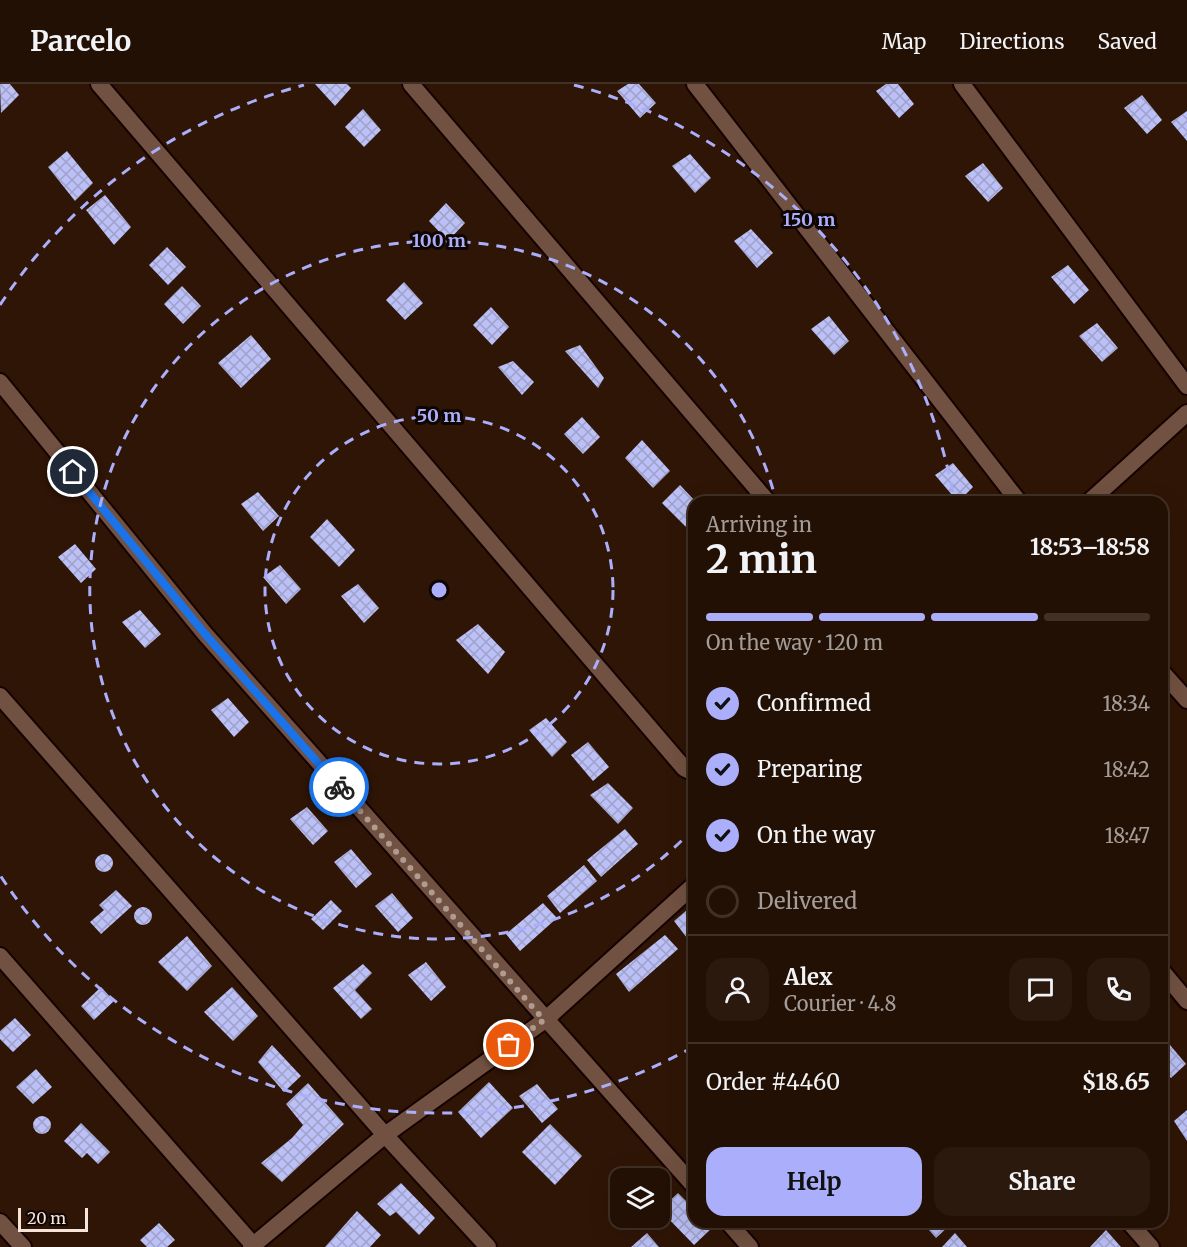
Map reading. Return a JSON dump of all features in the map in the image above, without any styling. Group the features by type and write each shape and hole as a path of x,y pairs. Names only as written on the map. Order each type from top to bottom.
{"street":[{"path":"99,84 688,770"},
{"path":"411,84 763,496"},
{"path":"695,84 1013,496"},
{"path":"962,84 1187,386"},
{"path":"0,382 205,634 544,1020 688,1179"},
{"path":"1096,496 1187,413"},
{"path":"1168,679 1187,700"},
{"path":"0,696 385,1134 488,1247"},
{"path":"0,956 253,1246 385,1134 544,1020 688,890"},
{"path":"1168,977 1187,1001"},
{"path":"0,1222 23,1247"},
{"path":"733,1228 750,1247"},
{"path":"1134,1228 1151,1247"}],"building":[{"path":"0,84 10,84 19,95 1,113"},
{"path":"315,84 347,84 351,88 335,106"},
{"path":"628,84 639,84 656,103 640,118 617,91"},
{"path":"886,84 898,84 914,104 899,118 876,91"},
{"path":"1142,95 1162,120 1147,134 1124,108"},
{"path":"363,109 381,130 364,147 345,127"},
{"path":"1187,111 1187,141 1171,122"},
{"path":"67,151 93,183 75,201 48,167"},
{"path":"690,154 711,178 695,193 672,166"},
{"path":"983,163 1003,188 988,202 965,176"},
{"path":"105,195 131,227 114,245 86,210"},
{"path":"446,203 465,223 448,241 429,221"},
{"path":"751,229 773,253 757,268 734,241"},
{"path":"167,247 186,267 168,285 149,265"},
{"path":"1068,265 1089,290 1074,304 1051,277"},
{"path":"404,282 423,303 405,320 386,300"},
{"path":"182,286 201,306 183,324 164,304"},
{"path":"491,307 509,327 492,345 473,325"},
{"path":"829,316 849,341 834,355 811,329"},
{"path":"1097,323 1118,348 1102,362 1079,336"},
{"path":"251,335 271,359 241,388 218,363"},
{"path":"580,345 604,378 598,388 565,351"},
{"path":"513,361 534,382 522,395 498,367"},
{"path":"582,417 600,437 583,454 564,434"},
{"path":"642,440 670,471 653,488 625,458"},
{"path":"953,463 973,487 964,496 953,496 935,475"},
{"path":"680,485 690,496 688,496 688,529 662,503"},
{"path":"258,492 279,516 263,531 241,504"},
{"path":"327,519 355,550 339,567 310,537"},
{"path":"75,544 96,569 81,583 58,557"},
{"path":"280,565 301,589 286,604 263,577"},
{"path":"358,584 379,608 364,623 341,596"},
{"path":"140,610 161,634 145,648 122,622"},
{"path":"478,624 505,652 488,674 456,640"},
{"path":"228,698 249,722 234,737 211,710"},
{"path":"546,718 567,742 552,757 529,730"},
{"path":"588,742 609,767 593,781 571,755"},
{"path":"608,783 633,808 618,824 590,795"},
{"path":"307,807 328,831 313,845 290,819"},
{"path":"625,829 638,844 601,877 587,860"},
{"path":"351,849 372,874 356,888 334,862"},
{"path":"104,854 110,857 113,863 110,869 104,872 98,869 95,863 98,857"},
{"path":"584,865 597,881 560,913 547,896"},
{"path":"116,890 132,906 101,934 90,922 104,910 99,905"},
{"path":"392,893 413,918 398,932 375,906"},
{"path":"331,900 342,911 323,930 311,919"},
{"path":"543,903 557,918 520,951 506,934"},
{"path":"143,907 149,910 152,916 149,922 143,925 137,922 134,916 137,910"},
{"path":"688,909 687,938 674,921"},
{"path":"665,935 678,949 629,992 616,974"},
{"path":"187,936 212,966 187,991 158,962"},
{"path":"426,962 446,987 431,1001 408,975"},
{"path":"363,964 372,973 355,990 372,1009 361,1019 333,988"},
{"path":"101,987 114,1001 94,1020 81,1006"},
{"path":"232,987 258,1016 233,1041 204,1012"},
{"path":"15,1018 31,1035 13,1052 0,1039 0,1031"},
{"path":"1168,1043 1186,1064 1171,1078 1168,1075"},
{"path":"272,1045 301,1076 284,1092 258,1062"},
{"path":"36,1069 52,1087 33,1104 16,1087"},
{"path":"489,1082 513,1108 481,1138 458,1112"},
{"path":"308,1083 344,1124 282,1182 261,1163 292,1138 303,1125 286,1104"},
{"path":"537,1084 558,1109 542,1123 519,1096"},
{"path":"1187,1110 1187,1141 1174,1121"},
{"path":"42,1116 48,1119 51,1125 48,1131 42,1134 36,1131 33,1125 36,1119"},
{"path":"81,1123 110,1152 98,1164 87,1153 82,1158 64,1141"},
{"path":"550,1124 582,1156 555,1185 522,1152"},
{"path":"401,1183 435,1218 419,1235 396,1212 390,1216 377,1204"},
{"path":"678,1193 688,1203 688,1228 712,1228 694,1245 670,1220 670,1201"},
{"path":"357,1211 381,1235 370,1247 325,1247"},
{"path":"159,1223 175,1240 167,1247 147,1247 140,1240"},
{"path":"927,1228 947,1228 936,1238"},
{"path":"1106,1230 1121,1247 1090,1247"},
{"path":"647,1233 659,1247 631,1247"},
{"path":"955,1233 967,1247 942,1247"}],"way so far":[{"path":"339,787 544,1020 509,1045"}],"route":[{"path":"73,472 205,634 339,787"}]}
